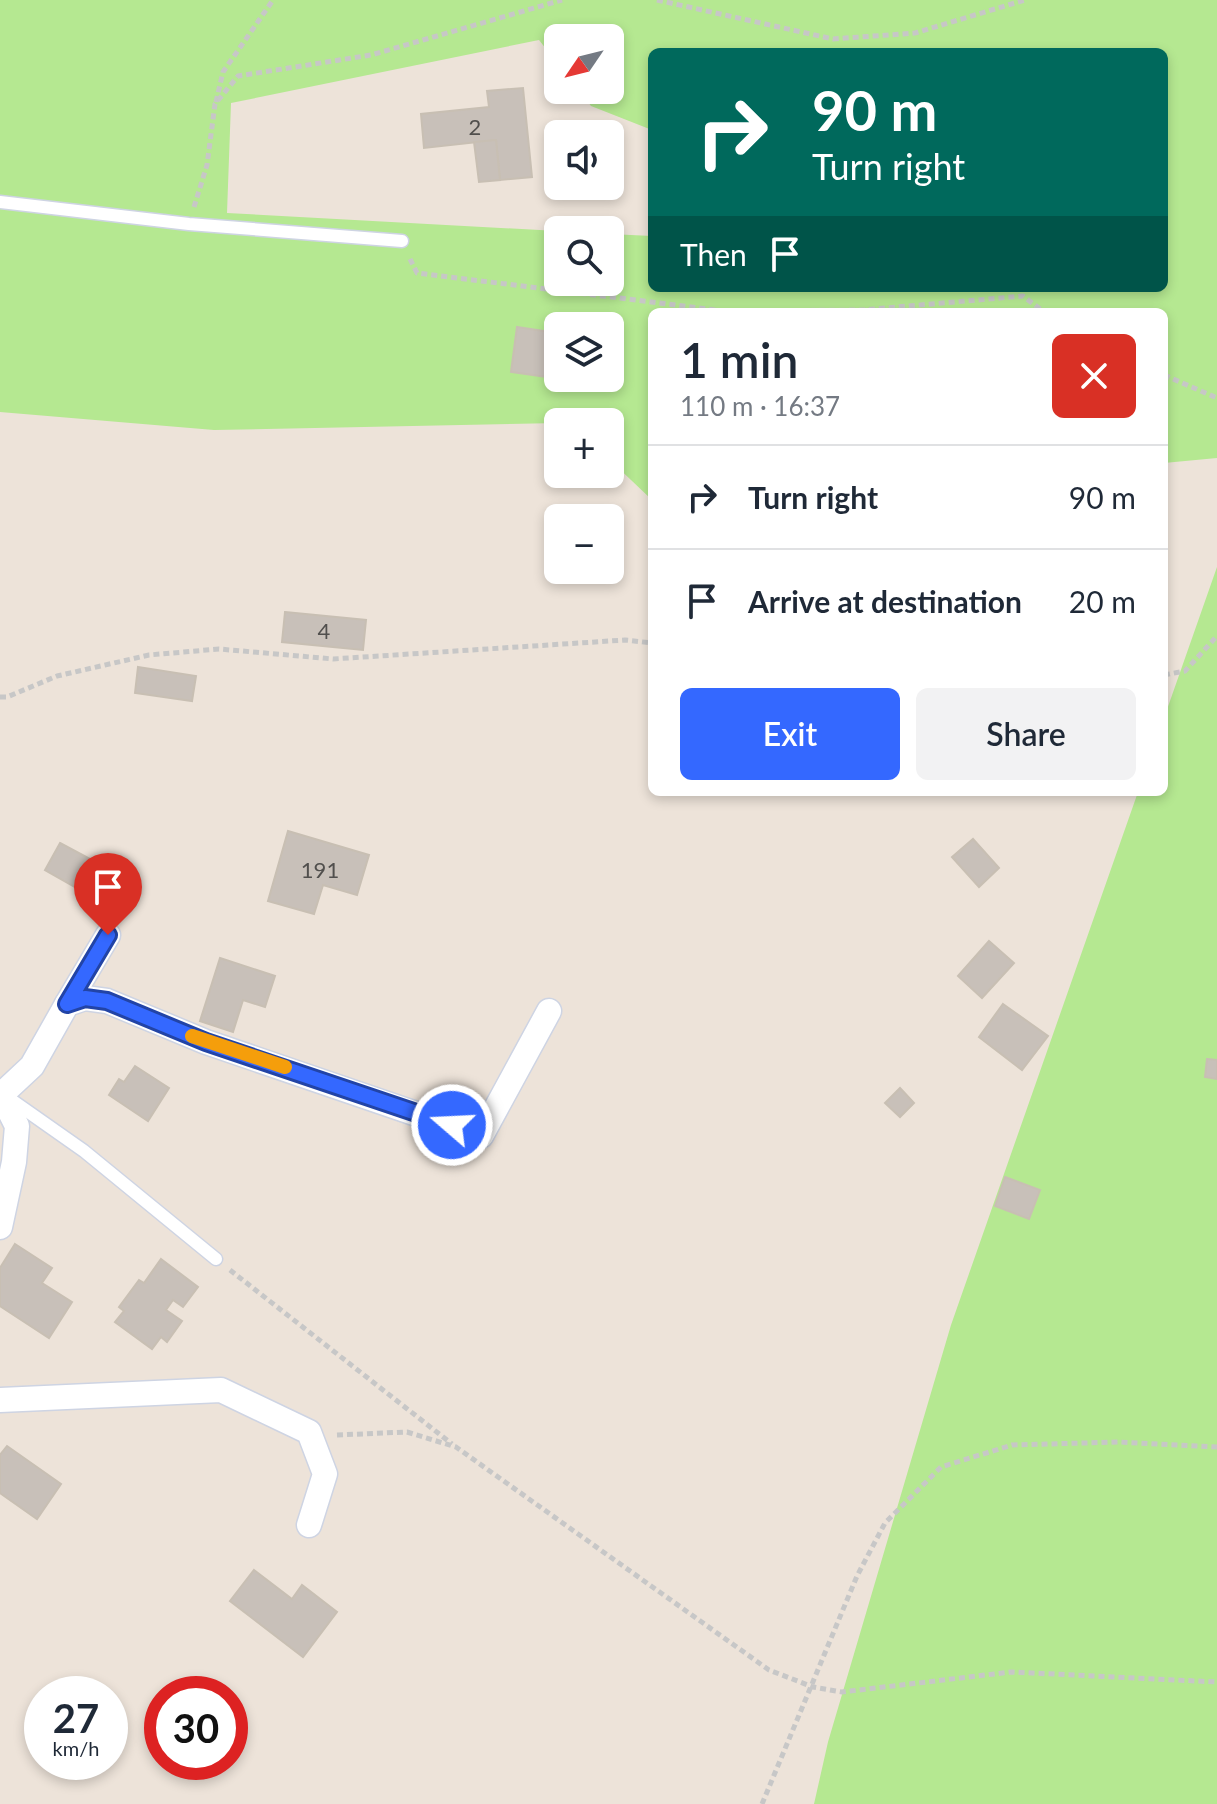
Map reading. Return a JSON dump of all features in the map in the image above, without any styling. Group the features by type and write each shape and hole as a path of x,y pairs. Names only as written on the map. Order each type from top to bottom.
{"street":[{"path":"0,1227 14,1162 17,1126 1,1093 32,1066 108,935"},
{"path":"67,1004 85,998 107,1001 206,1042 481,1136 549,1011"},
{"path":"0,1400 221,1390 309,1432 325,1474 309,1525"}],"lane":[{"path":"0,202 189,224 402,241"},
{"path":"1,1093 84,1151 216,1259"}],"path":[{"path":"189,224 207,165 215,104 223,72 273,0"},
{"path":"215,104 238,76 371,55 562,0"},
{"path":"657,0 833,39 915,33 1025,0"},
{"path":"402,241 417,273 701,308"},
{"path":"886,308 1023,296 1039,308"},
{"path":"1168,377 1217,398"},
{"path":"1168,674 1185,671 1217,636"},
{"path":"0,697 7,697 57,676 149,655 219,649 333,659 625,640 648,643"},
{"path":"216,1259 456,1447 769,1670 813,1687 842,1692 1011,1672 1217,1682"},
{"path":"309,1432 349,1435 407,1432 456,1447"},
{"path":"762,1804 857,1576 885,1523 941,1467 1012,1445 1119,1442 1217,1447"}],"green space":[{"path":"0,0 1217,0 1217,458 1168,463 1168,308 648,308 648,496 624,473 624,408 544,408 544,423 214,430 0,412"},
{"path":"1217,567 1217,1804 814,1804 828,1742 951,1325 1137,796 1168,796 1168,707"}],"building":[{"path":"523,88 532,177 500,180 496,140 424,148 421,114 489,107 487,91"},
{"path":"496,140 500,180 479,182 474,142"},
{"path":"517,327 544,331 544,377 511,372"},
{"path":"285,612 366,620 363,650 282,642"},
{"path":"138,667 196,676 192,701 135,693"},
{"path":"288,831 369,855 357,895 323,885 314,914 268,901"},
{"path":"973,839 999,868 979,887 952,857"},
{"path":"60,843 133,882 117,911 45,870"},
{"path":"989,941 1014,963 982,998 958,976"},
{"path":"220,958 275,976 265,1007 243,1000 233,1032 200,1021"},
{"path":"1003,1004 1048,1036 1022,1070 979,1037"},
{"path":"1207,1059 1217,1060 1217,1079 1205,1077"},
{"path":"135,1066 169,1088 148,1121 109,1095 119,1079 124,1082"},
{"path":"900,1088 914,1103 900,1117 885,1103"},
{"path":"1005,1177 1040,1190 1029,1219 995,1206"},
{"path":"15,1244 52,1268 42,1283 72,1302 49,1338 0,1306 0,1268"},
{"path":"161,1259 198,1287 183,1307 173,1300 166,1310 182,1321 167,1342 161,1337 152,1349 115,1322 124,1311 119,1307 139,1280 144,1283"},
{"path":"7,1446 61,1484 37,1519 0,1493 0,1455"},
{"path":"254,1570 292,1599 302,1585 337,1612 303,1657 230,1601"}],"slow traffic":[{"path":"192,1036 285,1067"}],"route":[{"path":"108,935 67,1004 85,998 107,1001 206,1042 452,1125"}]}
